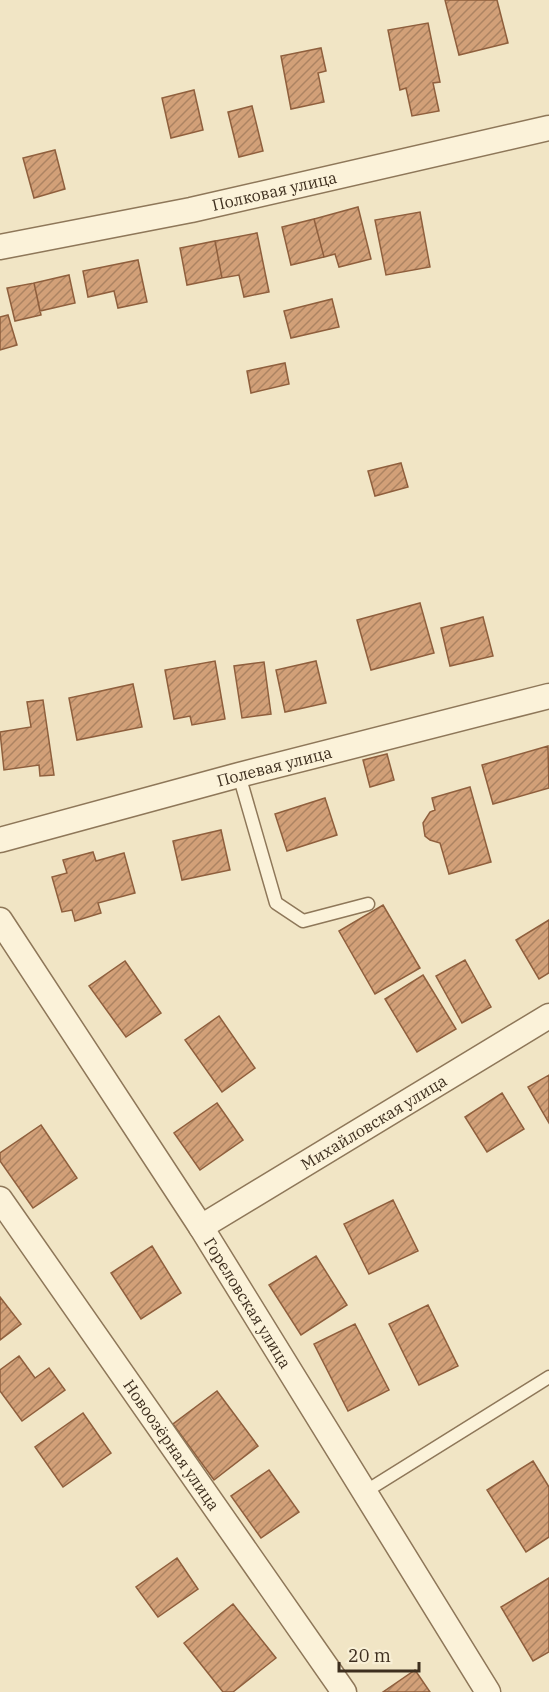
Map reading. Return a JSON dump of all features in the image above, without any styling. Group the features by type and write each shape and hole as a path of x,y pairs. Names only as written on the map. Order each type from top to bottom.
{"street":[{"name":"Полковая улица","path":"0,247 191,210 549,128"},
{"name":"Полевая улица","path":"0,840 239,775 549,696"},
{"name":"Гореловская улица","path":"0,920 201,1227 363,1493 488,1692"},
{"name":"Михайловская улица","path":"201,1227 549,1016"},
{"name":"Новоозёрная улица","path":"0,1199 344,1692"}],"lane":[{"path":"239,775 276,903 303,921 368,904"},
{"path":"363,1493 549,1377"}],"building":[{"path":"445,0 497,0 508,43 459,55"},
{"path":"428,23 440,82 433,83 439,111 412,116 406,88 400,90 388,30"},
{"path":"321,48 326,71 318,73 324,102 291,109 281,56"},
{"path":"194,90 203,130 171,138 162,98"},
{"path":"252,106 263,151 239,157 228,112"},
{"path":"55,150 65,189 34,198 23,158"},
{"path":"358,207 371,259 339,267 335,254 324,257 314,219"},
{"path":"420,212 430,267 386,275 375,220"},
{"path":"314,219 324,257 291,265 282,227"},
{"path":"257,233 269,292 244,297 239,275 222,278 215,241"},
{"path":"215,241 222,278 187,285 180,248"},
{"path":"138,260 147,302 118,308 114,291 88,297 83,271"},
{"path":"69,275 75,303 40,311 34,283"},
{"path":"34,283 41,315 15,321 7,288"},
{"path":"332,299 339,327 291,338 284,311"},
{"path":"8,315 17,345 0,350 0,317"},
{"path":"285,363 289,384 251,393 247,371"},
{"path":"401,463 408,487 375,496 368,471"},
{"path":"420,603 434,653 371,670 357,620"},
{"path":"483,617 493,656 450,666 441,628"},
{"path":"215,661 225,719 192,725 190,716 174,719 165,670"},
{"path":"316,661 326,703 285,712 276,670"},
{"path":"264,662 271,714 242,718 234,666"},
{"path":"133,684 142,727 77,740 69,698"},
{"path":"43,700 54,775 40,776 39,765 4,770 0,732 31,727 27,702"},
{"path":"548,746 549,788 493,804 482,765"},
{"path":"387,754 394,780 370,787 363,760"},
{"path":"470,787 491,862 449,874 440,843 425,836 423,823 430,812 435,810 432,798"},
{"path":"325,798 337,835 287,851 275,814"},
{"path":"221,830 230,870 182,880 173,841"},
{"path":"93,852 96,861 124,853 135,893 98,903 101,913 75,921 72,910 62,912 52,877 67,873 63,860"},
{"path":"383,905 420,968 375,994 339,931"},
{"path":"549,920 549,973 539,979 516,940"},
{"path":"465,960 491,1007 462,1023 436,976"},
{"path":"125,961 161,1013 126,1037 89,986"},
{"path":"423,975 456,1029 417,1052 385,999"},
{"path":"219,1016 255,1068 222,1092 185,1040"},
{"path":"549,1075 549,1123 528,1087"},
{"path":"502,1093 524,1129 487,1152 465,1117"},
{"path":"217,1103 243,1140 200,1170 174,1133"},
{"path":"41,1125 77,1178 33,1208 0,1161 0,1153"},
{"path":"393,1200 418,1251 369,1274 344,1224"},
{"path":"152,1246 181,1293 141,1319 111,1273"},
{"path":"316,1256 347,1305 301,1335 269,1285"},
{"path":"0,1297 21,1324 0,1340"},
{"path":"428,1305 458,1366 419,1385 389,1324"},
{"path":"355,1324 389,1390 348,1411 314,1344"},
{"path":"19,1356 35,1378 49,1368 65,1390 22,1421 0,1391 0,1370"},
{"path":"217,1391 258,1446 214,1480 173,1424"},
{"path":"83,1413 111,1453 63,1487 35,1447"},
{"path":"533,1461 549,1487 549,1537 526,1552 487,1490"},
{"path":"269,1470 299,1512 261,1538 231,1496"},
{"path":"177,1558 198,1589 158,1617 136,1587"},
{"path":"549,1578 549,1652 533,1661 501,1607"},
{"path":"233,1604 276,1658 233,1692 223,1692 184,1643"},
{"path":"415,1670 430,1692 383,1692"}]}
